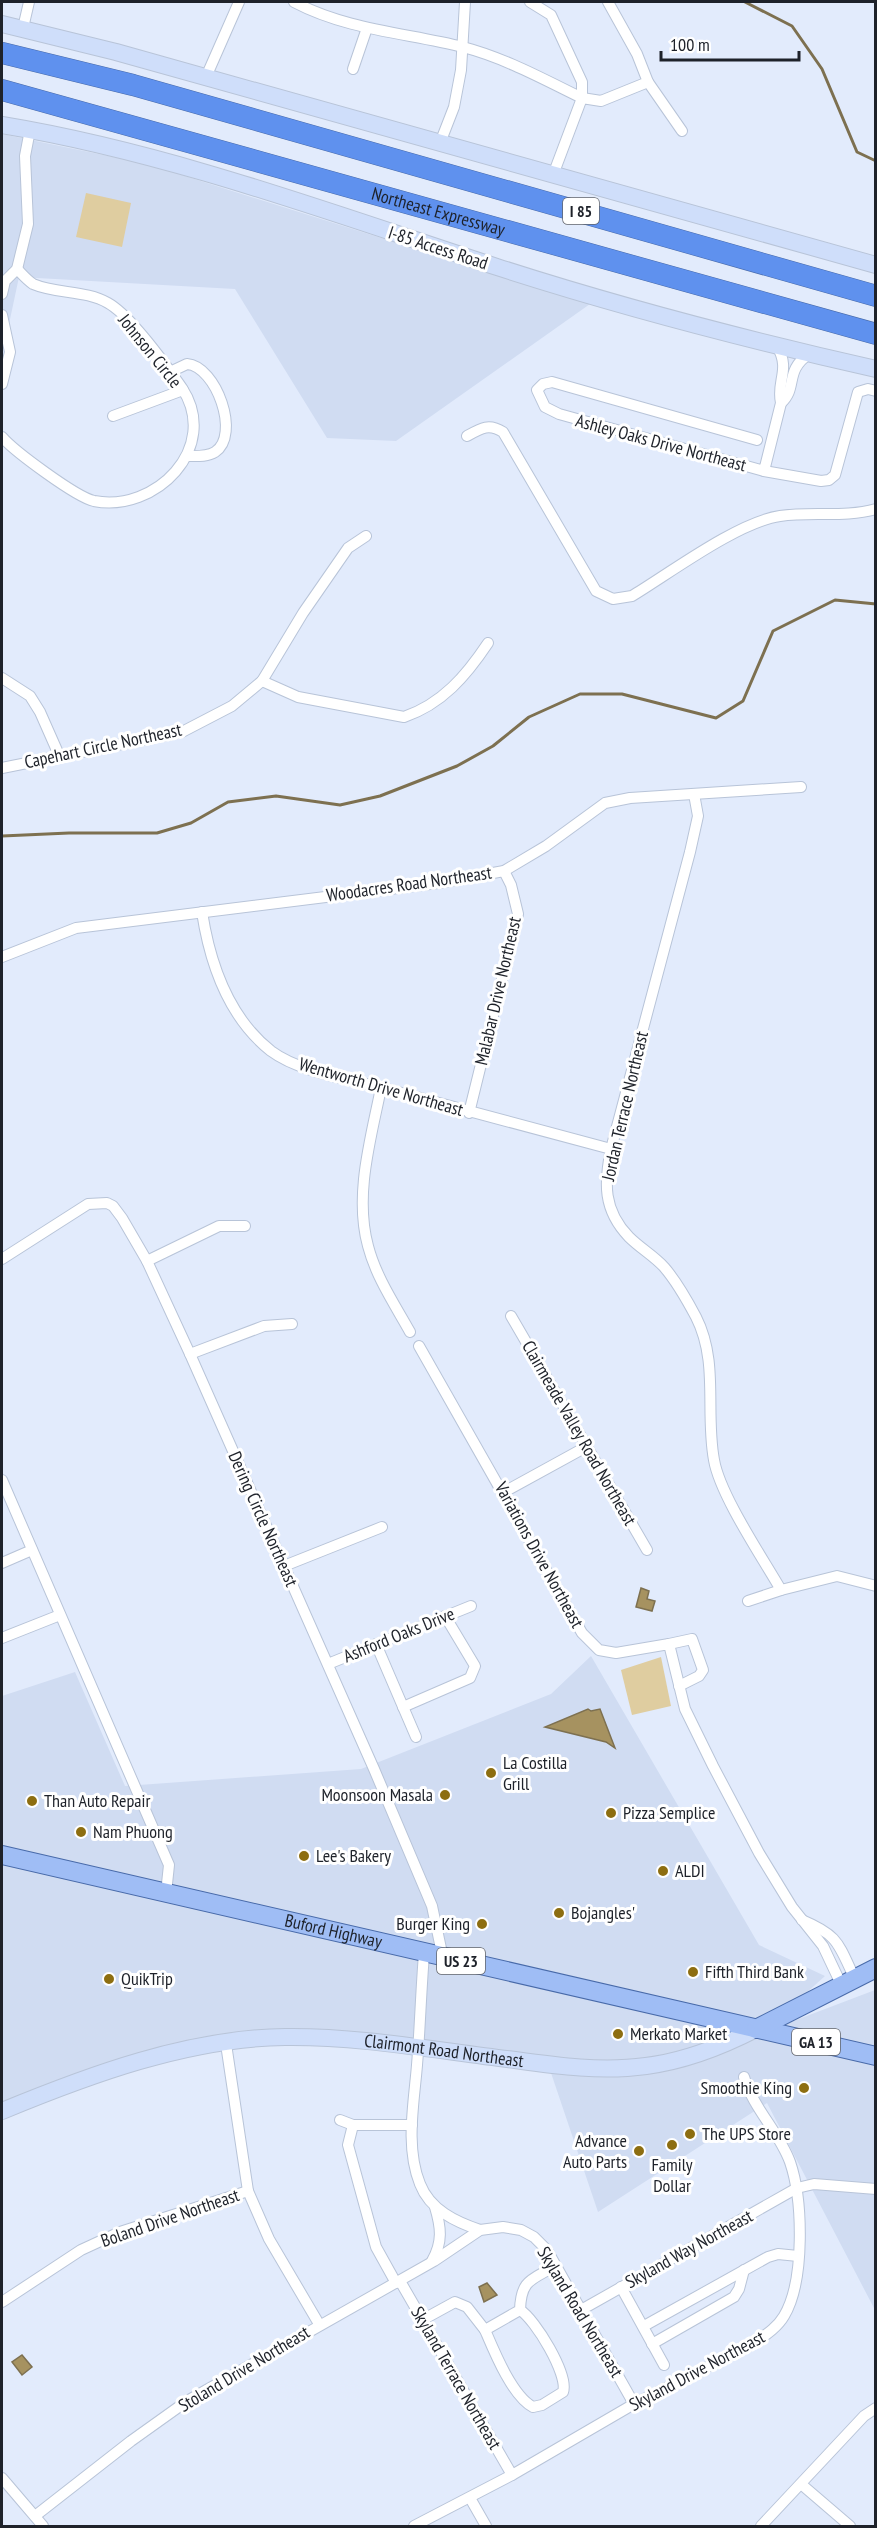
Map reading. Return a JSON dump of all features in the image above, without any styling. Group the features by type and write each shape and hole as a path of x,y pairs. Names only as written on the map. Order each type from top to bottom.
{"highway":[{"name":"I 85","path":"2,53 144,88 876,296"},
{"name":"Northeast Expressway","path":"2,90 876,334"}],"main road":[{"path":"2,24 206,77 876,266"},
{"name":"I-85 Access Road","path":"2,125 154,158 603,299 777,346 876,369"},
{"name":"Buford Highway","path":"2,1855 424,1954 507,1969 876,2056"},
{"name":"Clairmont Road Northeast","path":"2,2111 142,2061 203,2045 226,2044 264,2037 344,2038 565,2066 620,2068 650,2065 696,2055 728,2044 847,1980 876,1968"}],"street":[{"path":"23,28 29,2"},
{"path":"206,77 239,2"},
{"path":"294,2 331,18 367,28 462,47 497,57 582,98 601,100 648,82"},
{"path":"440,143 454,107 461,70 465,2"},
{"path":"530,2 551,15 582,82 582,98 553,175"},
{"path":"608,2 637,54 648,82 682,131"},
{"path":"353,69 367,28"},
{"path":"2,294 5,281 17,268 28,224 25,156 30,130"},
{"name":"Johnson Circle","path":"2,437 17,452 71,489 92,501 106,502 130,501 151,492 175,475 187,456 192,436 192,413 183,390 123,313 107,302 37,285 17,268"},
{"path":"2,315 10,352 2,384"},
{"name":"Ashley Oaks Drive Northeast","path":"777,346 784,358 786,377"},
{"name":"Ashley Oaks Drive Northeast","path":"757,440 552,382 543,384 537,390 545,406 559,414 764,471 781,404 779,396 786,377 796,364 809,354"},
{"path":"170,372 187,364 201,368 216,390 223,407 225,429 220,447 213,454 187,456"},
{"path":"764,471 821,481 829,480 835,475 858,392 868,389 876,391"},
{"path":"113,417 183,390"},
{"path":"467,436 482,427 494,426 503,432 597,591 613,599 632,597 753,522 780,516 858,513 876,509"},
{"name":"Capehart Circle Northeast","path":"2,768 182,732 232,706 262,681 303,613 348,548 366,536"},
{"path":"262,681 298,697 404,717 418,712 452,691 488,643"},
{"path":"2,678 30,696 40,712 59,755"},
{"name":"Woodacres Road Northeast","path":"2,957 76,928 438,883 504,871 538,852 605,803 630,798 801,787"},
{"name":"Jordan Terrace Northeast","path":"694,794 698,816 611,1149 605,1196 612,1215 629,1237 663,1266 698,1319 711,1367 711,1445 714,1463 724,1488 781,1590"},
{"name":"Malabar Drive Northeast","path":"469,1113 518,914 511,885 504,871"},
{"name":"Wentworth Drive Northeast","path":"202,912 209,950 219,978 242,1022 273,1052 294,1063 381,1088 611,1149"},
{"path":"381,1088 365,1168 363,1210 367,1245 393,1302 410,1332"},
{"name":"Dering Circle Northeast","path":"2,1258 88,1204 100,1202 113,1206 147,1261 328,1664 432,1906 443,1958"},
{"path":"147,1261 219,1226 245,1226"},
{"name":"Clairmeade Valley Road Northeast","path":"511,1316 647,1550"},
{"path":"190,1354 264,1326 292,1324"},
{"name":"Variations Drive Northeast","path":"419,1346 504,1492 582,1633 599,1650 616,1653 669,1644"},
{"path":"504,1492 586,1447"},
{"path":"2,1480 169,1864 166,1893"},
{"path":"284,1566 382,1527"},
{"path":"2,1563 32,1551"},
{"path":"748,1601 837,1576 876,1586"},
{"name":"Ashford Oaks Drive","path":"328,1664 471,1606"},
{"path":"2,1638 60,1615"},
{"path":"402,1707 470,1678 475,1666 445,1616"},
{"path":"679,1686 699,1676 702,1670 692,1639 669,1644 679,1686 685,1709 759,1853 802,1920 824,1929 834,1938 847,1980"},
{"path":"376,1644 416,1737"},
{"name":"Skyland Road Northeast","path":"424,1954 412,2125 413,2161 420,2186 435,2205 459,2223 480,2230 503,2228 520,2230 534,2237 546,2250 634,2404"},
{"path":"226,2044 248,2191 269,2239 319,2324"},
{"name":"Skyland Drive Northeast","path":"414,2526 512,2475 634,2404 753,2344 770,2332 784,2316 793,2293 798,2256 797,2188 789,2160 744,2077"},
{"path":"340,2120 354,2125 412,2125"},
{"name":"Skyland Terrace Northeast","path":"354,2125 348,2145 376,2247 424,2319 512,2475"},
{"path":"797,2188 814,2184 876,2189"},
{"name":"Skyland Way Northeast","path":"581,2310 797,2188"},
{"name":"Boland Drive Northeast","path":"2,2302 81,2250 120,2232 248,2191"},
{"path":"430,2263 439,2250 441,2234 435,2205"},
{"name":"Stoland Drive Northeast","path":"35,2516 131,2441 187,2401 319,2324 398,2282 480,2230"},
{"path":"644,2326 778,2254 798,2256"},
{"path":"424,2319 455,2302 467,2307 485,2330 497,2358 524,2402 533,2407 562,2392 565,2381 535,2326 520,2310 520,2295 528,2281 555,2266"},
{"path":"652,2344 734,2297 744,2271"},
{"path":"621,2287 664,2365"},
{"path":"485,2330 520,2310"},
{"path":"761,2526 864,2416 876,2408"},
{"path":"2,2478 43,2526"},
{"path":"801,2484 850,2526"},
{"path":"470,2498 486,2526"}],"shaded area":[{"path":"2,134 147,164 590,304 396,441 327,438 235,289 19,277 2,357"},
{"path":"86,193 131,203 122,247 76,237"},
{"path":"641,1588 649,1591 647,1599 655,1601 652,1611 636,1607"},
{"path":"591,1656 759,1945 825,1976 762,2033 875,1990 875,2310 767,2103 598,2212 549,2067 310,2033 143,2065 2,2113 2,1696 75,1672 125,1786 361,1769 551,1694"},
{"path":"661,1657 671,1706 632,1715 621,1670"},
{"path":"588,1709 591,1711 600,1709 615,1748 606,1742 545,1727"},
{"path":"487,2283 497,2295 484,2302 479,2287"},
{"path":"22,2355 32,2367 22,2375 12,2362"}],"waterway":[{"path":"745,2 792,26 822,69 857,152 876,161"},
{"path":"2,836 157,833 191,823 228,802 276,796 340,805 380,796 457,766 493,746 529,717 580,694 622,694 716,718 743,701 773,631 835,600 876,604"}],"place":[{"name":"La Costilla Grill","path":"491,1773"},
{"name":"Moonsoon Masala","path":"445,1795"},
{"name":"Than Auto Repair","path":"32,1801"},
{"name":"Pizza Semplice","path":"611,1813"},
{"name":"Nam Phuong","path":"81,1832"},
{"name":"Lee's Bakery","path":"304,1856"},
{"name":"ALDI","path":"663,1871"},
{"name":"Bojangles'","path":"559,1913"},
{"name":"Burger King","path":"482,1924"},
{"name":"Fifth Third Bank","path":"693,1972"},
{"name":"QuikTrip","path":"109,1979"},
{"name":"Merkato Market","path":"618,2034"},
{"name":"Smoothie King","path":"804,2088"},
{"name":"The UPS Store","path":"690,2134"},
{"name":"Family Dollar","path":"672,2145"},
{"name":"Advance Auto Parts","path":"639,2151"}]}
